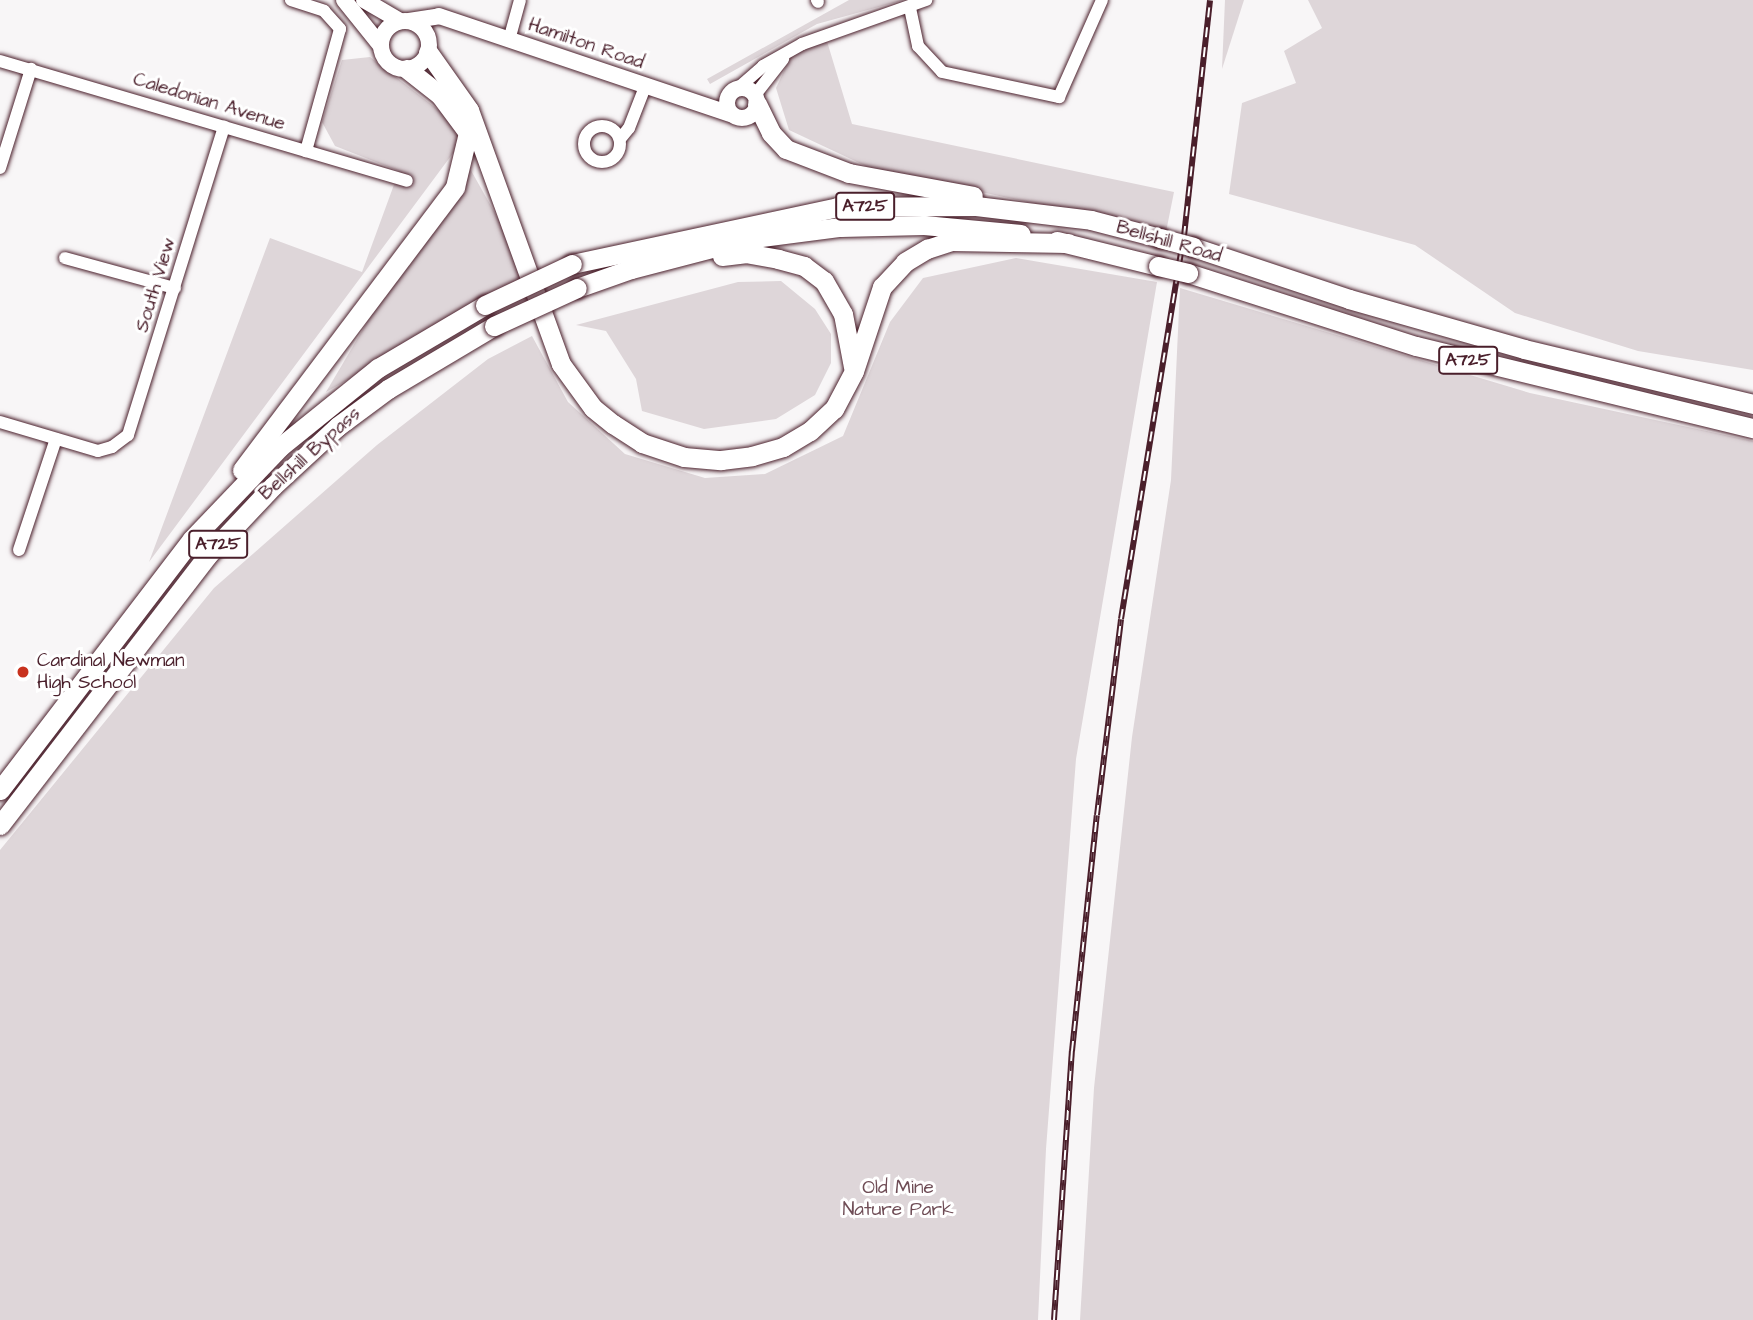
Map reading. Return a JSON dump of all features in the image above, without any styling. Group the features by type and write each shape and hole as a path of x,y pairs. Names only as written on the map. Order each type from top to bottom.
{"highway":[{"path":"428,48 468,110 561,365 593,408 642,443 684,457 721,460 783,447 834,409 854,371 882,287 905,262 927,249 951,241 1068,243"},
{"path":"407,69 440,95 485,158"},
{"path":"756,100 771,133 786,149 849,173 1091,220"},
{"path":"192,539 455,187 468,133"},
{"name":"Bellshill Road","path":"572,264 837,207 976,206 1091,220 1193,247 1349,299 1524,349 1753,404"},
{"name":"Bellshill Road","path":"577,288 631,269 746,239 840,227 924,225 999,230 1068,243 1188,273 1416,346 1753,428"},
{"path":"631,269 745,253 804,266 836,298 854,371"},
{"name":"Bellshill Bypass","path":"0,790 192,539 280,447 330,405 389,362 485,305 572,264"},
{"name":"Bellshill Bypass","path":"0,824 207,556 272,486 378,396 494,326 577,288"}],"main road":[{"path":"344,0 381,46 386,60 407,69 420,64 428,48 447,28 461,24"},
{"path":"364,0 422,28 428,48"},
{"name":"Hamilton Road","path":"404,21 439,16 730,114"},
{"path":"381,46 386,30 404,21"},
{"path":"697,103 735,90 756,100 744,119 730,114 726,104 735,90"}],"street":[{"path":"291,0 324,11 336,21 340,37 306,151"},
{"path":"509,40 520,0"},
{"path":"735,90 763,66 836,30 910,8 926,0"},
{"path":"910,8 918,46 942,72 1059,97 1102,0"},
{"path":"756,100 785,56"},
{"name":"Caledonian Avenue","path":"0,61 407,181"},
{"path":"0,168 31,69"},
{"path":"620,139 629,128 645,87"},
{"name":"South View","path":"56,439 98,451 112,447 128,435 225,127"},
{"path":"65,258 175,288"},
{"path":"0,422 56,439 19,550"}],"green space":[{"path":"849,0 904,0 817,24 710,84 707,79"},
{"path":"1225,0 1244,0 1222,69"},
{"path":"1308,0 1753,0 1753,370 1638,351 1515,313 1415,245 1229,194 1242,103 1296,83 1284,51 1322,28"},
{"path":"826,38 852,124 1174,192 1166,232 870,168 789,130 776,88 791,56"},
{"path":"370,57 468,133 149,562 270,238 362,272 399,171 335,146 322,122 342,60"},
{"path":"464,158 531,277 326,392"},
{"name":"Old Mine Nature Park","path":"1016,258 1157,282 1076,759 1046,1149 1038,1320 0,1320 0,850 214,588 377,445 488,359 532,336 568,402 625,454 705,478 765,474 843,436 890,322 923,278"},
{"path":"781,281 815,309 831,334 831,363 815,395 776,419 704,429 642,411 636,379 606,331 576,325 738,282"},
{"path":"1180,288 1530,393 1753,441 1753,1320 1080,1320 1094,1088 1132,737 1171,480"}],"railway":[{"path":"1054,1320 1072,1051 1097,815 1121,619 1184,236 1210,0"}],"place":[{"name":"Cardinal Newman High School","path":"23,672"}]}
